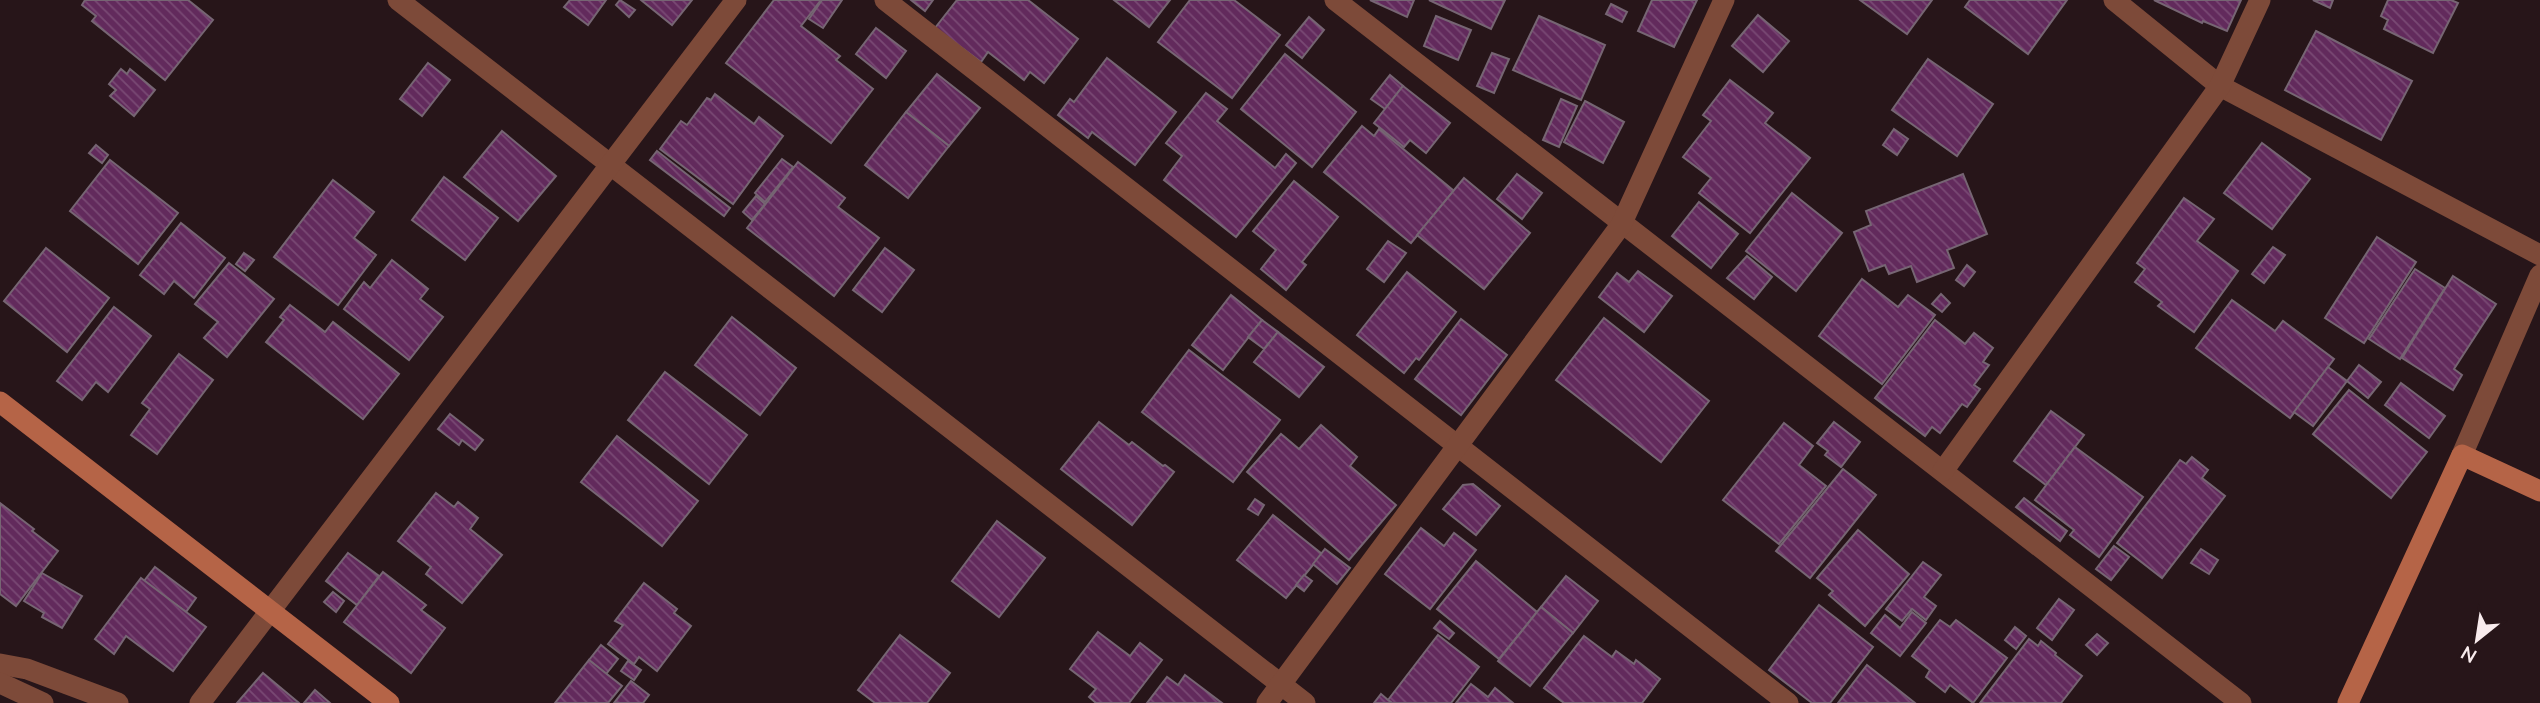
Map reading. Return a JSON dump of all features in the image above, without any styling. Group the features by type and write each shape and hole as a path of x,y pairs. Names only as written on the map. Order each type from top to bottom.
{"street":[{"path":"398,0 1305,703"},
{"path":"200,703 736,0"},
{"path":"885,0 1788,703"},
{"path":"1335,0 1621,225 2241,703"},
{"path":"1267,703 1621,225 1724,0"},
{"path":"2114,0 2220,86 2540,254"},
{"path":"1943,471 2220,86 2260,0"},
{"path":"2348,703 2462,455 2540,275"},
{"path":"0,402 389,703"},
{"path":"2462,455 2540,491"},
{"path":"0,664 27,669 118,703"},
{"path":"0,683 43,703"}],"building":[{"path":"85,0 188,0 213,20 165,80 92,21 96,16 82,5"},
{"path":"570,0 606,0 588,25 564,7"},
{"path":"620,0 635,10 629,17 616,5"},
{"path":"641,0 692,0 672,25"},
{"path":"774,0 821,0 801,26 840,56 836,60 873,89 831,143 726,63"},
{"path":"822,0 842,0 823,28 809,19"},
{"path":"911,0 933,0 925,11"},
{"path":"957,0 1028,0 1078,39 1044,83 1030,72 1024,80 988,52 981,62 935,28"},
{"path":"1114,0 1170,0 1149,27"},
{"path":"1190,0 1234,0 1280,35 1232,98 1158,42"},
{"path":"1370,0 1414,0 1407,17"},
{"path":"1429,0 1505,0 1491,29"},
{"path":"1652,0 1697,0 1674,47 1638,31"},
{"path":"1860,0 1932,0 1907,34"},
{"path":"1970,0 2067,0 2028,54 1965,7"},
{"path":"2154,0 2241,0 2227,31 2203,21 2202,23"},
{"path":"2313,0 2333,0 2330,8"},
{"path":"2388,0 2451,0 2458,3 2433,53 2384,29 2388,20 2381,16"},
{"path":"1611,4 1627,12 1622,22 1606,14"},
{"path":"1758,15 1789,41 1763,72 1732,46"},
{"path":"1436,16 1471,30 1458,60 1424,46"},
{"path":"1539,16 1605,45 1581,100 1513,70"},
{"path":"1309,17 1324,30 1302,58 1286,45"},
{"path":"876,28 906,51 886,78 856,54"},
{"path":"2316,31 2412,81 2381,140 2285,90"},
{"path":"1492,53 1509,59 1494,93 1477,86"},
{"path":"1285,54 1356,112 1312,167 1241,109"},
{"path":"1107,58 1176,112 1135,165 1092,132 1088,138 1058,115 1070,99 1074,102"},
{"path":"1928,59 1993,104 1957,156 1892,110"},
{"path":"428,63 450,80 422,116 400,99"},
{"path":"121,69 127,74 130,69 155,90 134,116 110,96 116,90 109,84"},
{"path":"937,74 980,108 949,146 906,112"},
{"path":"1390,75 1403,86 1385,109 1371,99"},
{"path":"1730,80 1773,113 1765,123 1810,158 1750,233 1699,193 1711,178 1683,157 1711,121 1703,115"},
{"path":"1403,86 1450,123 1426,153 1410,140 1404,147 1374,123"},
{"path":"1206,93 1227,109 1217,121 1275,168 1286,154 1296,163 1236,237 1164,180 1182,156 1166,143"},
{"path":"715,94 754,124 759,117 783,136 733,204 660,149 681,121 687,125 707,98 711,100"},
{"path":"1561,99 1577,106 1559,147 1543,140"},
{"path":"1585,101 1624,122 1603,163 1564,142"},
{"path":"906,112 949,146 908,198 865,165"},
{"path":"1362,126 1374,136 1379,129 1454,191 1411,243 1324,172"},
{"path":"1894,129 1908,139 1897,155 1883,145"},
{"path":"502,131 556,176 518,221 464,177"},
{"path":"2262,143 2310,179 2272,229 2224,193"},
{"path":"96,145 108,155 102,163 89,153"},
{"path":"657,151 730,208 724,216 650,160"},
{"path":"782,159 793,167 765,202 755,193"},
{"path":"110,160 178,213 138,264 70,211"},
{"path":"798,162 845,198 838,207 879,238 834,296 747,228"},
{"path":"1517,174 1542,193 1522,219 1497,199"},
{"path":"1963,174 1987,234 1947,250 1954,268 1917,282 1911,266 1889,274 1885,265 1869,271 1854,232 1871,225 1866,211"},
{"path":"444,177 498,218 465,260 412,220"},
{"path":"1464,178 1530,233 1484,289 1417,235"},
{"path":"333,180 374,212 354,238 376,255 338,305 274,257"},
{"path":"1294,181 1338,217 1302,262 1306,265 1286,290 1261,269 1276,250 1253,231"},
{"path":"1792,193 1842,233 1796,291 1746,251"},
{"path":"756,196 765,204 752,220 743,212"},
{"path":"2184,198 2214,219 2197,241 2238,271 2194,332 2158,306 2162,302 2135,282 2145,269 2137,263"},
{"path":"1699,202 1738,234 1711,268 1672,236"},
{"path":"181,223 225,258 194,298 174,281 164,294 140,275"},
{"path":"2377,237 2416,262 2364,343 2325,318"},
{"path":"1388,241 1406,253 1384,282 1367,269"},
{"path":"2273,247 2285,255 2264,283 2252,274"},
{"path":"46,248 109,298 67,352 4,301"},
{"path":"885,248 914,270 882,312 853,290"},
{"path":"244,253 254,260 245,271 236,264"},
{"path":"1747,256 1772,277 1754,299 1727,278"},
{"path":"392,260 428,289 420,299 443,317 409,360 344,309 364,282 370,288"},
{"path":"229,263 274,299 227,357 204,338 218,322 195,304"},
{"path":"1967,265 1975,272 1964,286 1956,280"},
{"path":"2415,269 2445,288 2400,359 2369,339"},
{"path":"1638,271 1672,296 1644,332 1599,297 1617,273 1629,282"},
{"path":"1407,272 1456,312 1419,360 1416,358 1404,373 1357,335"},
{"path":"2453,276 2496,304 2454,369 2462,375 2453,390 2402,358"},
{"path":"1862,279 1898,307 1908,295 1935,315 1882,384 1819,336"},
{"path":"1941,294 1950,303 1942,312 1932,304"},
{"path":"1231,295 1262,320 1223,370 1192,345"},
{"path":"2232,300 2275,331 2283,321 2334,359 2290,418 2196,348"},
{"path":"290,305 325,332 333,322 399,374 363,419 266,342 284,320 280,317"},
{"path":"114,307 151,336 108,392 96,382 82,400 57,381"},
{"path":"732,317 796,368 760,415 695,365"},
{"path":"1604,318 1709,401 1661,462 1556,380"},
{"path":"1461,319 1507,355 1461,415 1415,379"},
{"path":"1262,320 1278,332 1264,349 1248,337"},
{"path":"1935,320 1965,344 1974,333 1993,348 1983,362 1989,365 1974,385 1980,389 1967,407 1962,404 1940,433 1932,427 1925,436 1875,398"},
{"path":"1278,332 1324,367 1299,397 1254,362"},
{"path":"1189,350 1280,420 1233,482 1142,412"},
{"path":"179,354 213,380 157,454 131,435 150,409 142,403"},
{"path":"2359,365 2381,382 2368,398 2347,381"},
{"path":"2328,367 2347,381 2313,426 2294,412"},
{"path":"665,372 747,435 709,484 628,420"},
{"path":"2401,383 2445,416 2429,438 2385,405"},
{"path":"2349,390 2427,452 2391,498 2313,434"},
{"path":"2051,411 2084,435 2046,485 2014,461"},
{"path":"450,414 483,440 475,450 462,440 459,445 438,429"},
{"path":"1099,422 1129,445 1132,442 1174,472 1132,525 1061,469"},
{"path":"1834,422 1860,442 1841,467 1825,455 1828,451 1817,443"},
{"path":"1784,423 1813,446 1799,465 1826,486 1779,544 1723,500"},
{"path":"1321,425 1357,457 1350,466 1396,505 1349,560 1247,472 1281,434 1299,449"},
{"path":"617,436 698,501 662,546 581,482"},
{"path":"2075,447 2143,497 2099,557 2070,535 2074,530 2035,500"},
{"path":"2192,457 2208,470 2202,478 2225,496 2162,578 2117,543 2180,460 2186,464"},
{"path":"1843,469 1876,495 1810,578 1776,551"},
{"path":"1473,484 1500,506 1476,535 1443,509 1463,485"},
{"path":"436,493 454,507 458,502 478,518 470,529 502,555 462,603 426,574 431,567 398,541"},
{"path":"2024,498 2067,531 2060,541 2016,507"},
{"path":"1255,499 1264,505 1258,515 1248,509"},
{"path":"0,503 58,551 16,606 0,594"},
{"path":"1273,515 1322,554 1286,598 1237,560"},
{"path":"997,521 1045,558 999,617 952,581"},
{"path":"1421,528 1444,546 1454,533 1476,550 1430,609 1385,574"},
{"path":"1858,530 1909,574 1865,626 1829,595 1833,591 1817,578"},
{"path":"2114,546 2129,557 2111,580 2096,569"},
{"path":"1325,549 1350,568 1337,584 1313,564"},
{"path":"2201,549 2218,560 2209,574 2191,563"},
{"path":"348,553 379,576 357,605 326,581"},
{"path":"1476,561 1537,612 1499,659 1437,609"},
{"path":"1923,562 1941,575 1924,597 1936,606 1926,620 1912,609 1902,621 1886,609"},
{"path":"155,567 196,598 186,612 144,581"},
{"path":"383,572 426,605 421,610 445,628 411,673 344,622"},
{"path":"42,573 82,596 62,628 42,617 44,613 24,601"},
{"path":"1304,575 1312,581 1304,591 1296,585"},
{"path":"1566,576 1598,601 1573,633 1541,607"},
{"path":"141,578 206,627 173,671 126,636 114,654 95,639"},
{"path":"644,583 677,609 674,613 691,626 657,671 639,657 634,664 608,644 623,625 615,621"},
{"path":"333,592 344,601 336,612 324,602"},
{"path":"2059,599 2074,610 2052,640 2037,628"},
{"path":"1819,605 1873,647 1830,703 1812,703 1769,670"},
{"path":"1541,607 1573,633 1530,686 1498,661"},
{"path":"1912,612 1926,623 1900,656 1871,633 1885,615 1900,628"},
{"path":"1940,620 1950,627 1956,620 2007,658 1973,703 1950,685 1945,692 1926,677 1930,670 1912,656"},
{"path":"1440,621 1454,633 1449,639 1434,628"},
{"path":"2015,627 2026,636 2016,649 2005,640"},
{"path":"1098,632 1130,656 1140,643 1162,660 1129,703 1096,703 1089,697 1096,689 1070,669"},
{"path":"2097,634 2108,643 2097,655 2086,645"},
{"path":"900,635 950,673 927,703 875,703 858,690"},
{"path":"1438,635 1479,667 1451,703 1392,703 1388,700"},
{"path":"1584,636 1612,657 1616,651 1634,664 1636,660 1660,679 1642,703 1564,703 1544,688"},
{"path":"2029,639 2038,646 2041,641 2082,676 2061,703 1980,703"},
{"path":"601,645 618,659 606,674 589,660"},
{"path":"589,660 622,686 608,703 555,703"},
{"path":"628,661 641,670 634,680 621,671"},
{"path":"1867,665 1915,703 1838,703"},
{"path":"263,673 299,703 237,703"},
{"path":"1185,675 1222,703 1147,703 1167,677 1178,685"},
{"path":"631,681 649,695 643,703 614,703"},
{"path":"1471,684 1488,697 1495,688 1513,703 1456,703"},
{"path":"315,690 330,703 304,703"},
{"path":"1381,694 1388,700 1392,703 1374,703"}]}
